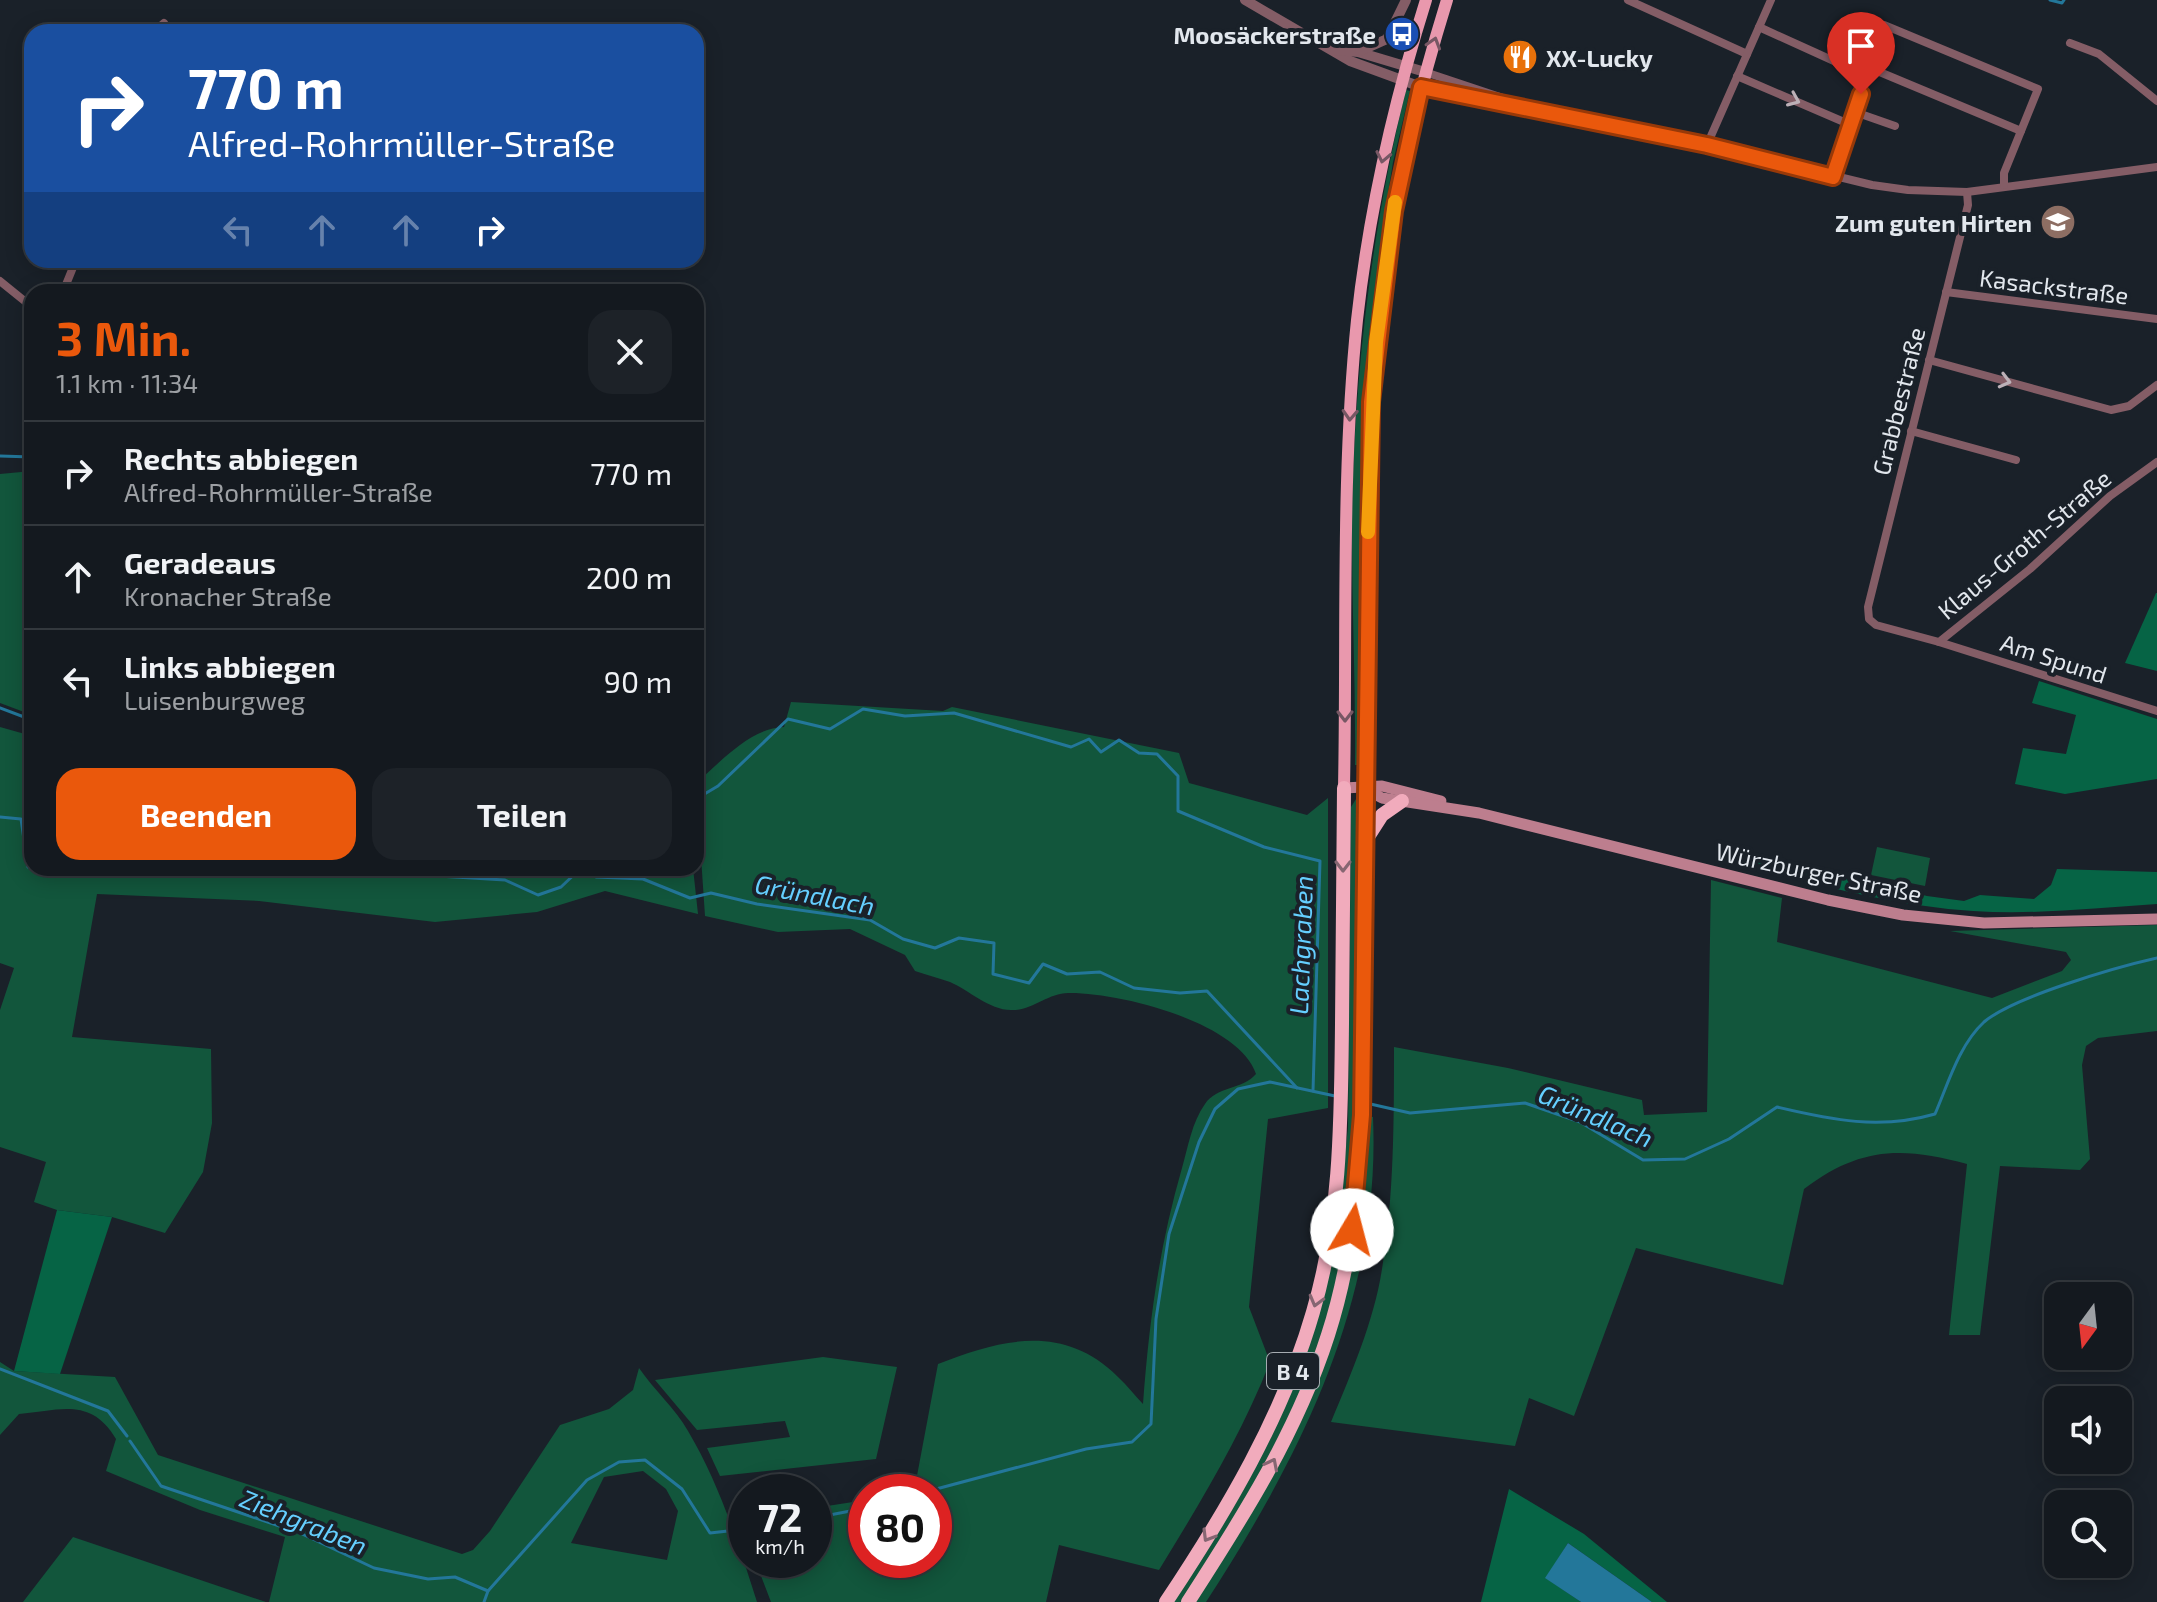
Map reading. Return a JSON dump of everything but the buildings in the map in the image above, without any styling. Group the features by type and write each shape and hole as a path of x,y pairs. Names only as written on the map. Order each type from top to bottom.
{"highway":[{"name":"B 4","path":"1166,1602 1253,1457 1301,1350 1330,1239 1338,1187 1341,1113 1344,788"},
{"name":"B 4","path":"1188,1602 1266,1477 1321,1354 1343,1279 1352,1230 1362,1115 1365,789"},
{"path":"1364,844 1382,815 1402,801"}],"main road":[{"name":"B 4","path":"1344,788 1346,535 1354,350 1372,218 1402,82 1426,0"},
{"name":"B 4","path":"1365,789 1368,506 1374,367 1394,211 1421,87 1447,0"},
{"name":"Würzburger Straße","path":"1344,788 1390,788 1828,900 1903,915 1984,923 2157,919"},
{"name":"Würzburger Straße","path":"1365,789 1382,798 1479,813"}],"street":[{"path":"1245,0 1333,50 1402,82 1707,145 1833,177 1908,190 1967,192 2157,167"},
{"path":"1358,52 1387,39 1406,0"},
{"path":"1628,0 1747,54"},
{"path":"1707,145 1771,0"},
{"path":"1833,177 1884,25 2038,89 2004,173 2004,185"},
{"path":"1759,27 2021,131"},
{"path":"2070,43 2099,54 2157,101"},
{"path":"1333,50 1358,52 1532,108"},
{"path":"1737,76 1851,125"},
{"path":"1855,112 1895,126"},
{"name":"Grabbestraße","path":"1869,619 1868,607 1968,205 1967,192"},
{"path":"0,281 24,300"},
{"name":"Kasackstraße","path":"1946,292 2157,319"},
{"path":"1929,360 2111,410 2129,406 2157,385"},
{"path":"1911,431 2016,460"},
{"name":"Klaus-Groth-Straße","path":"1869,619 1876,625 1939,642 2030,569 2110,496 2157,462"},
{"name":"Am Spund","path":"1939,642 2157,711"}],"green space":[{"path":"1406,90 1410,91 1393,162 1382,231 1359,765 1355,765 1352,510 1361,351 1375,246"},
{"path":"24,472 24,712 0,703 0,474"},
{"path":"2157,593 2157,671 2125,663"},
{"path":"2039,681 2157,719 2157,779 2065,794 2015,784 2023,748 2066,754 2076,715 2032,703"},
{"path":"791,702 943,711 952,707 1179,753 1189,783 1307,815 1328,798 1328,1108 1268,1119 1249,1307 1270,1362 1233,1443 1159,1570 1059,1545 1046,1602 771,1602 762,1578 832,1578 832,1505 848,1503 848,1578 952,1578 952,1474 917,1474 938,1364 1008,1343 1054,1343 1076,1349 1097,1360 1143,1404 1161,1256 1194,1127 1210,1098 1244,1083 1256,1074 1245,1056 1226,1039 1202,1025 1145,1004 1068,993 1019,1010 1003,1009 950,982 915,971 905,955 850,929 778,932 705,916 702,876 704,776 748,740 771,729 784,727"},
{"path":"0,727 24,734 24,876 694,876 698,914 605,891 537,912 435,922 259,901 97,894 72,1037 211,1049 212,1123 203,1172 165,1233 112,1217 57,1210 34,1202 46,1162 0,1147 0,1010 14,968 0,963"},
{"path":"1358,796 1355,1175 1338,1278 1315,1358 1272,1455 1182,1602 1173,1602 1247,1482 1334,1251 1348,1128 1351,807"},
{"path":"1877,847 1930,858 1925,886 1871,875"},
{"path":"1749,853 1927,896 1964,901 1980,895 2034,899 2051,885 2057,869 2157,872 2157,904 2019,912 1915,905 1745,866"},
{"path":"1711,880 1782,898 1777,942 1992,998 2062,971 2071,960 2066,952 1950,931 2157,925 2157,1031 2098,1038 2086,1046 2082,1065 2090,1159 2080,1170 2000,1166 1980,1335 1949,1335 1967,1164 1922,1154 1882,1154 1844,1165 1804,1189 1783,1285 1636,1248 1574,1416 1529,1398 1515,1446 1331,1422 1368,1328 1382,1269 1391,1187 1394,1047 1508,1068 1642,1100 1644,1115 1707,1112"},
{"path":"1368,1116 1373,1117 1372,1184 1364,1248 1349,1311 1328,1372 1274,1489 1206,1602 1195,1602 1267,1485 1296,1429 1320,1372 1354,1253"},
{"path":"57,1210 112,1217 60,1374 14,1371"},
{"path":"823,1357 897,1367 876,1459 720,1476 707,1448 790,1437 785,1421 697,1430 655,1380"},
{"path":"0,1362 14,1371 115,1377 158,1455 462,1554 473,1550 490,1531 560,1425 609,1409 633,1390 639,1368 677,1415 699,1451 728,1518 728,1578 749,1578 757,1602 269,1602 285,1537 200,1510 106,1471 116,1439 96,1417 74,1409 19,1414 0,1435","holes":["643,1471 666,1489 678,1511 667,1560 571,1543 604,1477"]},
{"path":"1509,1489 1584,1534 1667,1602 1652,1602 1568,1543 1546,1578 1581,1602 1481,1602"},
{"path":"73,1537 266,1602 23,1602"}],"water":[{"path":"1568,1543 1652,1602 1581,1602 1545,1578"}],"waterway":[{"path":"2050,0 2062,3 2064,0"},
{"name":"Lachgraben","path":"0,456 24,457"},
{"path":"0,708 24,717"},
{"name":"Lachgraben","path":"704,794 718,786 788,719 830,729 863,709 905,716 954,713 1071,747 1089,739 1101,752 1119,740 1139,753 1157,754 1178,776 1178,811 1264,847 1320,861 1313,1091"},
{"name":"Gründlach","path":"0,817 21,819 24,840"},
{"name":"Gründlach","path":"438,876 505,880 538,895 561,887 573,876"},
{"name":"Gründlach","path":"594,876 643,879 690,898 711,893 757,904 870,920 903,939 935,948 959,938 994,943 993,974 1029,983 1043,964 1067,974 1100,972 1134,988 1180,993 1207,991 1297,1088"},
{"name":"Gründlach","path":"1366,1103 1410,1113 1525,1103 1580,1122 1643,1160 1685,1159 1729,1139 1777,1107 1856,1121 1915,1119 1935,1114 1968,1042 1975,1031 1998,1012 2066,984 2157,958"},
{"path":"952,1485 1086,1449 1132,1442 1151,1424 1156,1319 1169,1234 1199,1142 1215,1109 1238,1089 1270,1082 1335,1096"},
{"name":"Ziehgraben","path":"0,1369 108,1411 127,1436"},
{"name":"Ziehgraben","path":"130,1441 161,1486 300,1533 374,1568 428,1579 455,1577 488,1591"},
{"path":"484,1602 488,1591 587,1480 619,1462 645,1460 682,1489 710,1533 728,1531"},
{"path":"832,1515 848,1511"}],"slow traffic":[{"path":"1368,532 1376,342 1395,202"}],"place":[{"name":"Moosäckerstraße","path":"1402,34"},
{"name":"XX-Lucky","path":"1520,57"},
{"name":"Zum guten Hirten","path":"2058,222"}],"route":[{"path":"1352,1230 1360,1173 1362,1115 1371,402 1381,295 1394,211 1421,87 1707,145 1833,177 1861,94"}]}
